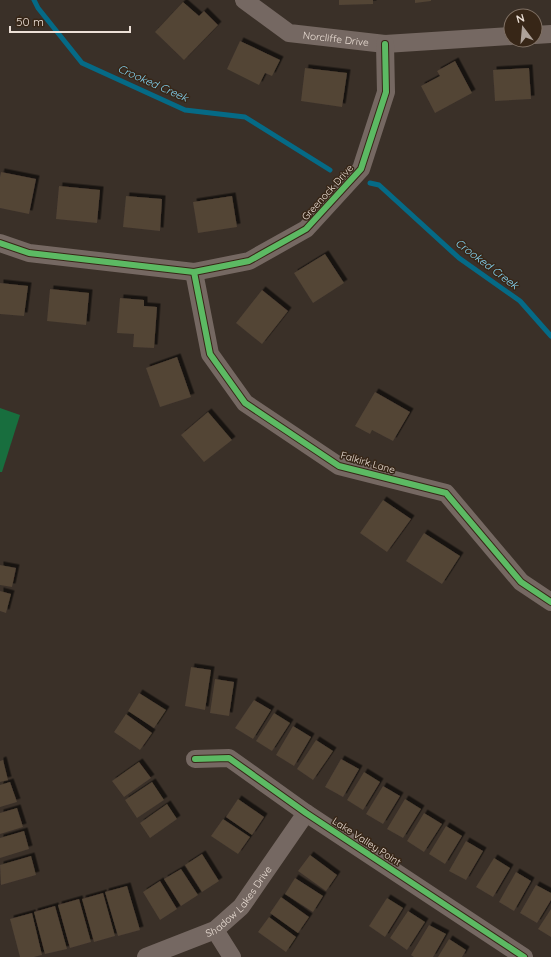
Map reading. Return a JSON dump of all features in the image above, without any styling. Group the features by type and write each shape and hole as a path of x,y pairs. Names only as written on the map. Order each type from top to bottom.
{"street":[{"name":"Norcliffe Drive","path":"244,0 288,33 385,44 503,37"},
{"name":"Greenock Drive","path":"0,243 29,253 194,272 249,261 306,229 361,169 386,92 385,44"},
{"name":"Falkirk Lane","path":"194,272 210,354 245,403 339,466 446,493 521,582 551,602"},
{"name":"Lake Valley Point","path":"195,759 229,758 306,813 524,957"},
{"name":"Shadow Lakes Drive","path":"146,957 215,930 241,907 306,813"},
{"path":"215,930 232,957"}],"green space":[{"path":"0,408 20,415 2,472 0,472"}],"building":[{"path":"339,0 373,0 373,4 339,5"},
{"path":"415,0 431,0 431,1 415,3"},
{"path":"183,2 199,16 204,11 218,25 184,60 155,32"},
{"path":"240,41 280,60 272,76 265,73 259,85 227,69"},
{"path":"455,61 472,93 435,113 421,86 440,76 437,71"},
{"path":"305,68 347,73 342,107 301,101"},
{"path":"529,68 531,99 495,101 493,70"},
{"path":"1,172 36,179 29,214 0,208"},
{"path":"59,186 100,190 97,223 56,219"},
{"path":"126,196 162,199 160,231 123,227"},
{"path":"232,196 237,227 198,233 193,202"},
{"path":"325,254 344,283 313,303 294,273"},
{"path":"0,283 28,286 24,316 0,314"},
{"path":"50,289 89,293 86,325 47,321"},
{"path":"262,290 288,311 262,344 236,323"},
{"path":"120,298 144,300 144,306 157,307 154,348 133,347 134,334 117,333"},
{"path":"177,357 191,397 160,407 146,368"},
{"path":"375,392 410,412 393,441 372,430 370,434 355,426"},
{"path":"208,412 232,440 204,462 181,435"},
{"path":"383,500 411,519 387,552 360,533"},
{"path":"424,533 460,556 442,584 406,561"},
{"path":"0,565 16,568 12,587 0,585"},
{"path":"0,591 11,594 6,613 0,611"},
{"path":"191,667 211,670 205,710 185,706"},
{"path":"215,679 234,682 229,716 210,713"},
{"path":"139,693 166,710 154,728 128,711"},
{"path":"254,700 271,710 253,739 235,728"},
{"path":"274,713 290,723 272,751 256,741"},
{"path":"126,714 152,733 140,750 114,732"},
{"path":"293,726 311,737 294,766 276,755"},
{"path":"316,740 333,751 313,780 297,769"},
{"path":"341,759 359,769 343,797 325,787"},
{"path":"3,760 8,780 0,782 0,761"},
{"path":"139,762 151,778 124,797 112,781"},
{"path":"364,772 380,782 363,810 347,800"},
{"path":"10,782 17,802 0,807 0,785"},
{"path":"152,782 164,800 137,818 125,800"},
{"path":"383,786 400,796 383,824 366,814"},
{"path":"238,799 264,817 252,835 226,817"},
{"path":"405,799 421,809 403,838 387,829"},
{"path":"167,804 177,819 150,838 140,823"},
{"path":"17,808 23,827 0,834 0,813"},
{"path":"424,813 442,824 424,852 407,841"},
{"path":"223,819 250,837 238,854 211,836"},
{"path":"446,826 462,836 445,864 429,854"},
{"path":"24,831 29,849 0,858 0,838"},
{"path":"466,841 483,851 466,880 449,871"},
{"path":"202,854 219,881 202,892 185,865"},
{"path":"310,855 337,875 326,891 298,871"},
{"path":"31,856 36,875 1,885 0,865"},
{"path":"494,858 510,868 493,897 476,887"},
{"path":"181,869 198,895 181,906 164,879"},
{"path":"516,872 531,881 514,911 499,902"},
{"path":"295,878 323,896 313,912 285,894"},
{"path":"160,881 177,909 160,920 143,892"},
{"path":"536,885 551,893 551,900 537,923 520,913"},
{"path":"127,886 140,930 118,936 105,892"},
{"path":"103,893 115,936 94,942 82,899"},
{"path":"281,897 309,917 298,933 270,913"},
{"path":"387,898 403,908 385,937 369,926"},
{"path":"79,899 91,942 70,948 58,905"},
{"path":"55,906 67,949 45,954 34,912"},
{"path":"551,909 551,937 538,929"},
{"path":"408,911 425,922 407,950 390,938"},
{"path":"32,913 42,955 34,957 20,957 10,919"},
{"path":"269,917 296,937 286,952 258,932"},
{"path":"429,925 446,934 433,957 414,957 411,955"},
{"path":"449,939 466,950 462,957 438,957"}],"waterway":[{"name":"Crooked Creek","path":"34,0 38,8 82,63 185,110 245,117 330,170"},
{"name":"Crooked Creek","path":"370,183 379,185 459,258 520,301 551,336"}],"cycle path":[{"path":"0,243 29,253 194,272 249,261 306,229 361,169 386,92 385,44"},
{"path":"194,272 210,354 245,403 339,466 446,493 521,582 551,602"},
{"path":"195,759 229,758 306,813 524,957"}]}
